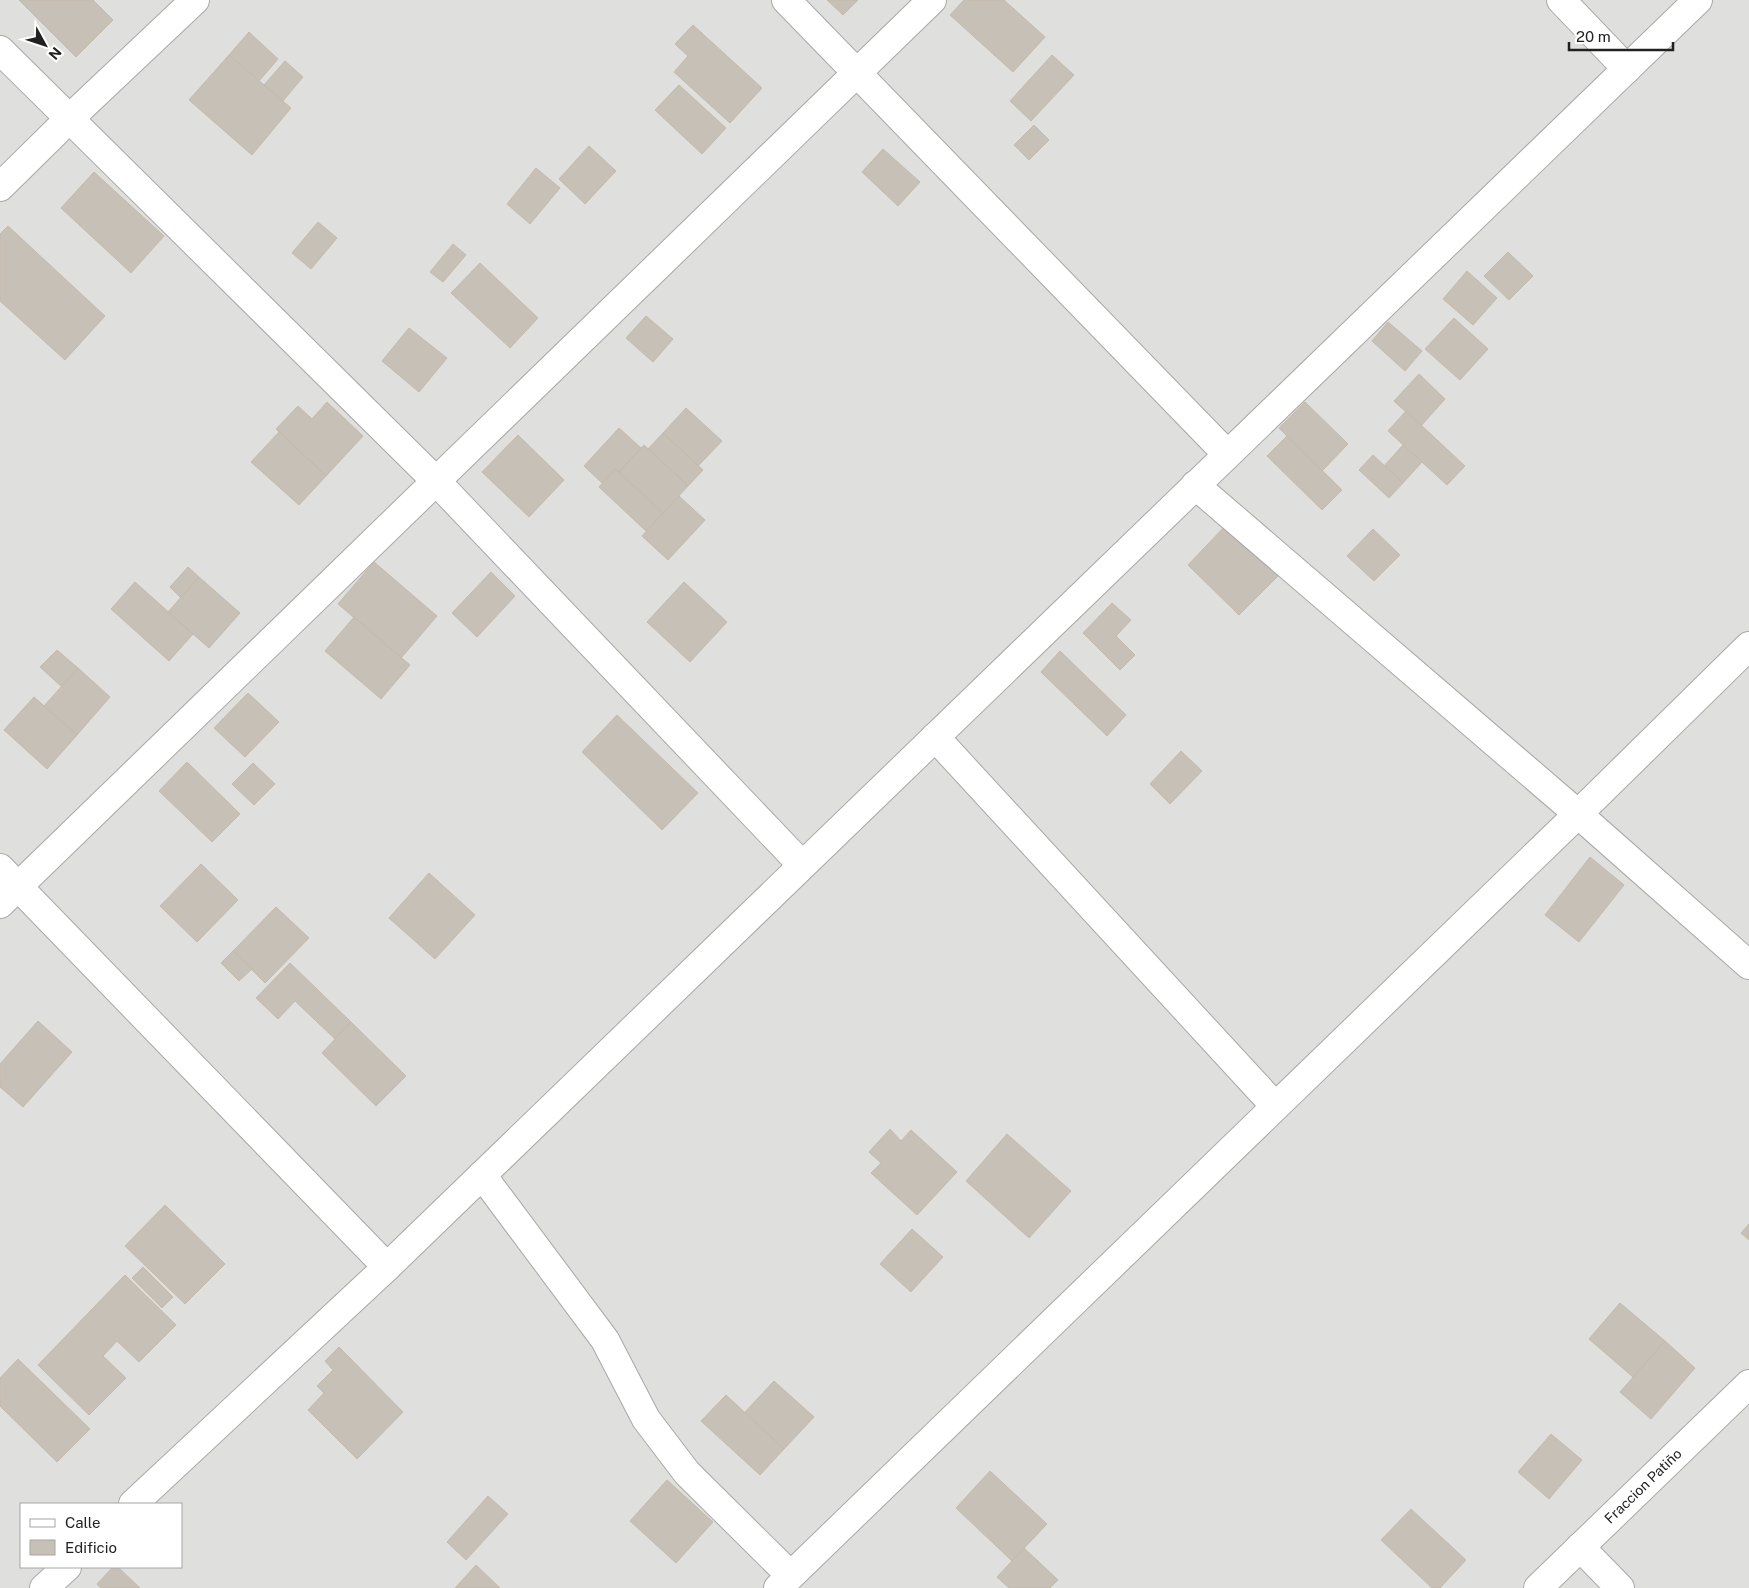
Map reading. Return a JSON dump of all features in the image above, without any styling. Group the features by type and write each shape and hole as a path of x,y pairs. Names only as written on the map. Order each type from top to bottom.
{"street":[{"path":"0,187 194,0"},
{"path":"786,0 1227,454"},
{"path":"387,1267 6,886 436,481 932,0"},
{"path":"1561,0 1627,69"},
{"path":"134,1503 387,1267 1698,0"},
{"path":"0,50 436,481 802,865"},
{"path":"1195,485 1578,814 1749,965"},
{"path":"482,1175 605,1340 646,1419 687,1473 784,1582 1578,814 1749,646"},
{"path":"935,737 1275,1106"},
{"name":"Fraccion Patiño","path":"1538,1588 1749,1384"},
{"path":"1580,1547 1620,1588"},
{"path":"44,1588 66,1568"}],"shaded area":[{"path":"0,0 1749,0 1749,1588 0,1588"}],"building":[{"path":"19,0 93,0 113,20 76,57"},
{"path":"827,0 858,0 843,15"},
{"path":"964,0 1004,0 1045,37 1013,72 950,15"},
{"path":"693,25 762,88 730,123 674,72 688,56 675,44"},
{"path":"249,32 278,59 259,81 229,55"},
{"path":"229,55 291,108 252,155 189,100"},
{"path":"1052,55 1074,75 1031,121 1010,101"},
{"path":"285,61 303,77 283,101 264,85"},
{"path":"679,85 726,128 702,154 655,110"},
{"path":"1034,125 1049,140 1029,160 1014,145"},
{"path":"589,146 616,171 585,204 559,179"},
{"path":"883,149 920,182 898,206 862,172"},
{"path":"536,168 560,188 530,224 507,204"},
{"path":"94,172 164,236 131,273 61,208"},
{"path":"318,222 337,238 311,269 292,253"},
{"path":"8,226 105,316 65,360 0,301 0,234"},
{"path":"453,244 466,255 443,282 430,272"},
{"path":"1508,252 1533,276 1509,300 1484,276"},
{"path":"480,263 538,318 510,348 451,293"},
{"path":"1467,271 1497,298 1473,325 1443,299"},
{"path":"646,316 673,339 653,362 626,338"},
{"path":"1454,318 1488,349 1460,380 1425,349"},
{"path":"1388,322 1422,351 1405,371 1372,341"},
{"path":"409,328 447,358 419,392 382,361"},
{"path":"1419,374 1445,399 1421,426 1394,401"},
{"path":"327,402 363,436 326,476 276,429 298,406 312,419"},
{"path":"1305,402 1348,444 1322,471 1279,428"},
{"path":"686,408 722,441 698,466 663,433"},
{"path":"1406,411 1465,466 1447,485 1388,431"},
{"path":"619,428 641,448 619,472 615,469 602,483 584,466"},
{"path":"279,432 326,476 299,505 251,462"},
{"path":"663,433 703,470 688,486 648,449"},
{"path":"518,435 564,480 529,517 482,472"},
{"path":"1287,436 1342,490 1322,510 1267,456"},
{"path":"644,445 688,486 663,513 619,472"},
{"path":"1403,445 1422,462 1403,483 1384,466"},
{"path":"1373,455 1403,483 1389,498 1359,470"},
{"path":"615,469 663,513 646,531 599,487"},
{"path":"679,496 705,520 668,560 642,536"},
{"path":"1227,524 1279,575 1239,615 1188,565"},
{"path":"1373,529 1400,555 1374,581 1347,556"},
{"path":"374,562 437,616 401,658 338,604"},
{"path":"188,567 199,577 181,598 170,587"},
{"path":"491,572 515,596 477,637 452,613"},
{"path":"199,577 240,613 209,648 168,612"},
{"path":"135,582 193,634 169,661 111,609"},
{"path":"684,582 727,622 690,662 647,622"},
{"path":"1112,603 1131,620 1116,636 1135,655 1120,670 1083,633"},
{"path":"354,617 410,665 381,699 325,651"},
{"path":"57,650 78,668 62,687 40,667"},
{"path":"1060,651 1126,715 1107,736 1041,672"},
{"path":"78,668 110,697 77,735 44,706"},
{"path":"248,693 279,722 245,757 214,728"},
{"path":"34,697 77,735 47,769 4,730"},
{"path":"617,715 698,793 662,830 582,752"},
{"path":"1181,751 1202,771 1170,804 1150,784"},
{"path":"187,762 240,814 212,842 159,791"},
{"path":"253,763 275,784 254,805 232,784"},
{"path":"1590,857 1624,885 1579,942 1545,915"},
{"path":"201,864 238,900 197,942 160,906"},
{"path":"429,873 475,915 435,959 389,918"},
{"path":"276,907 309,938 265,983 233,951"},
{"path":"233,951 252,969 239,981 221,963"},
{"path":"290,963 351,1022 335,1039 295,1001 278,1019 256,998"},
{"path":"38,1021 72,1052 23,1107 0,1087 0,1064"},
{"path":"351,1022 406,1076 376,1106 322,1053"},
{"path":"890,1129 901,1141 911,1130 957,1172 917,1215 871,1173 881,1163 869,1152"},
{"path":"1007,1134 1071,1191 1029,1238 966,1181"},
{"path":"165,1205 225,1264 185,1304 125,1246"},
{"path":"1749,1224 1749,1240 1741,1233"},
{"path":"912,1229 943,1257 911,1292 880,1264"},
{"path":"143,1267 173,1297 162,1308 132,1278"},
{"path":"125,1275 176,1325 139,1362 117,1341 103,1356 126,1378 89,1415 38,1365"},
{"path":"1620,1303 1665,1341 1633,1377 1589,1339"},
{"path":"1665,1341 1695,1368 1651,1419 1620,1392"},
{"path":"339,1347 403,1412 357,1459 308,1410 324,1393 317,1386 333,1370 325,1361"},
{"path":"18,1359 90,1429 57,1462 0,1406 0,1378"},
{"path":"774,1381 814,1417 784,1449 745,1412"},
{"path":"726,1395 784,1449 760,1475 701,1421"},
{"path":"1551,1434 1582,1460 1549,1499 1518,1472"},
{"path":"990,1471 1047,1524 1012,1561 956,1508"},
{"path":"667,1480 713,1522 676,1563 630,1521"},
{"path":"488,1496 508,1514 466,1560 447,1542"},
{"path":"1411,1509 1466,1560 1440,1588 1432,1588 1381,1540"},
{"path":"1024,1548 1058,1580 1050,1588 1009,1588 997,1577"},
{"path":"476,1565 500,1588 455,1588"},
{"path":"112,1568 119,1568 140,1588 101,1588 97,1584"}]}
